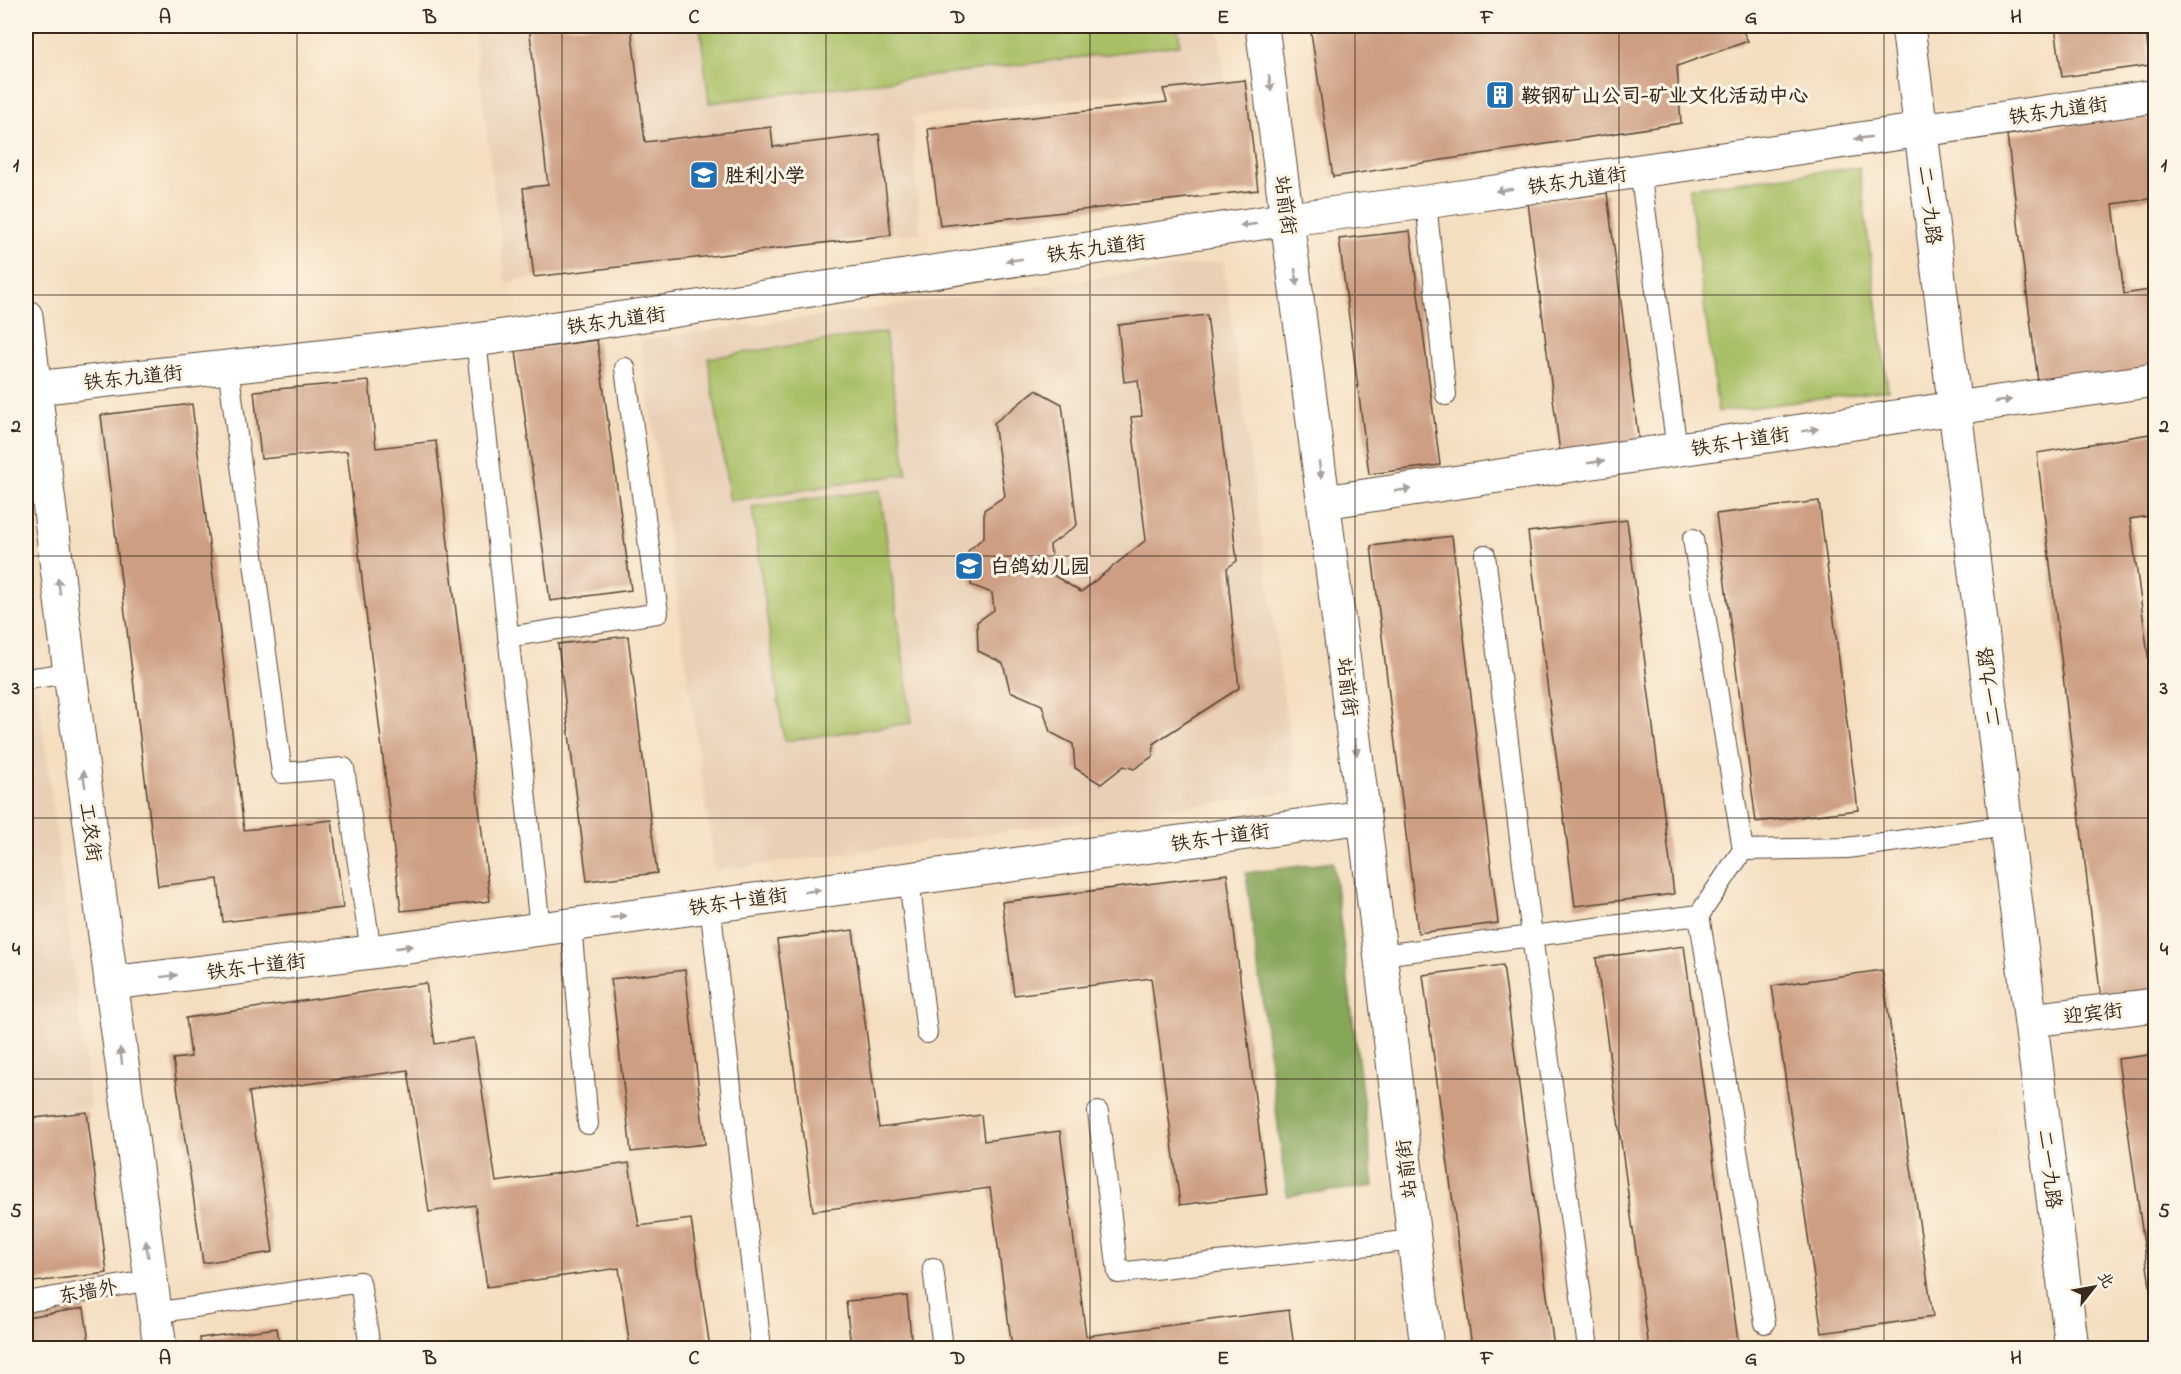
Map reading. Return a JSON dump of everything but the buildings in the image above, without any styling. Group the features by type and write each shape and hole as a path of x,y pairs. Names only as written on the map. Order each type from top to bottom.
{"street":[{"name":"站前街","path":"1262,26 1364,817 1427,1348"},
{"name":"二一九路","path":"1908,26 2072,1348"},
{"name":"铁东九道街","path":"35,388 476,340 1288,219 1426,202 2156,96"},
{"name":"工农街","path":"26,316 70,673 160,1348"},
{"name":"铁东十道街","path":"1324,502 2156,380"},
{"name":"铁东十道街","path":"111,983 371,952 1364,817"},
{"name":"迎宾街","path":"2031,1020 2156,1005"}],"lane":[{"path":"1640,170 1677,450"},
{"path":"1426,202 1446,395"},
{"path":"476,340 508,638 588,1124"},
{"path":"228,368 282,774 344,768 371,952"},
{"path":"508,638 658,614 625,368"},
{"path":"1693,539 1743,850 1699,915 1765,1323"},
{"path":"1485,555 1532,936 1588,1348"},
{"path":"26,679 70,673"},
{"path":"1743,850 1847,848 2006,826"},
{"path":"909,878 927,1033"},
{"path":"710,905 761,1348"},
{"path":"1380,955 1699,915"},
{"path":"1098,1112 1118,1273 1414,1240"},
{"path":"933,1268 944,1348"},
{"name":"东墙外","path":"26,1302 151,1280"},
{"path":"155,1313 360,1282 370,1348"}],"shaded area":[{"name":"胜利小学","path":"473,26 1218,26 1225,82 912,117 920,233 534,277 506,283"},
{"name":"白鸽幼儿园","path":"1223,261 1297,792 715,871 641,340"},
{"path":"26,595 91,1108 26,1116"}],"green space":[{"path":"700,26 1178,26 1180,45 709,103"},
{"path":"1859,167 1888,390 1718,412 1689,188"},
{"path":"885,332 907,474 730,501 708,358"},
{"path":"880,490 912,723 784,741 752,507"},
{"path":"1333,862 1374,1186 1287,1196 1246,873"}],"place":[{"name":"鞍钢矿山公司-矿业文化活动中心","path":"1500,95"},
{"name":"胜利小学","path":"704,175"},
{"name":"白鸽幼儿园","path":"969,566"}]}
